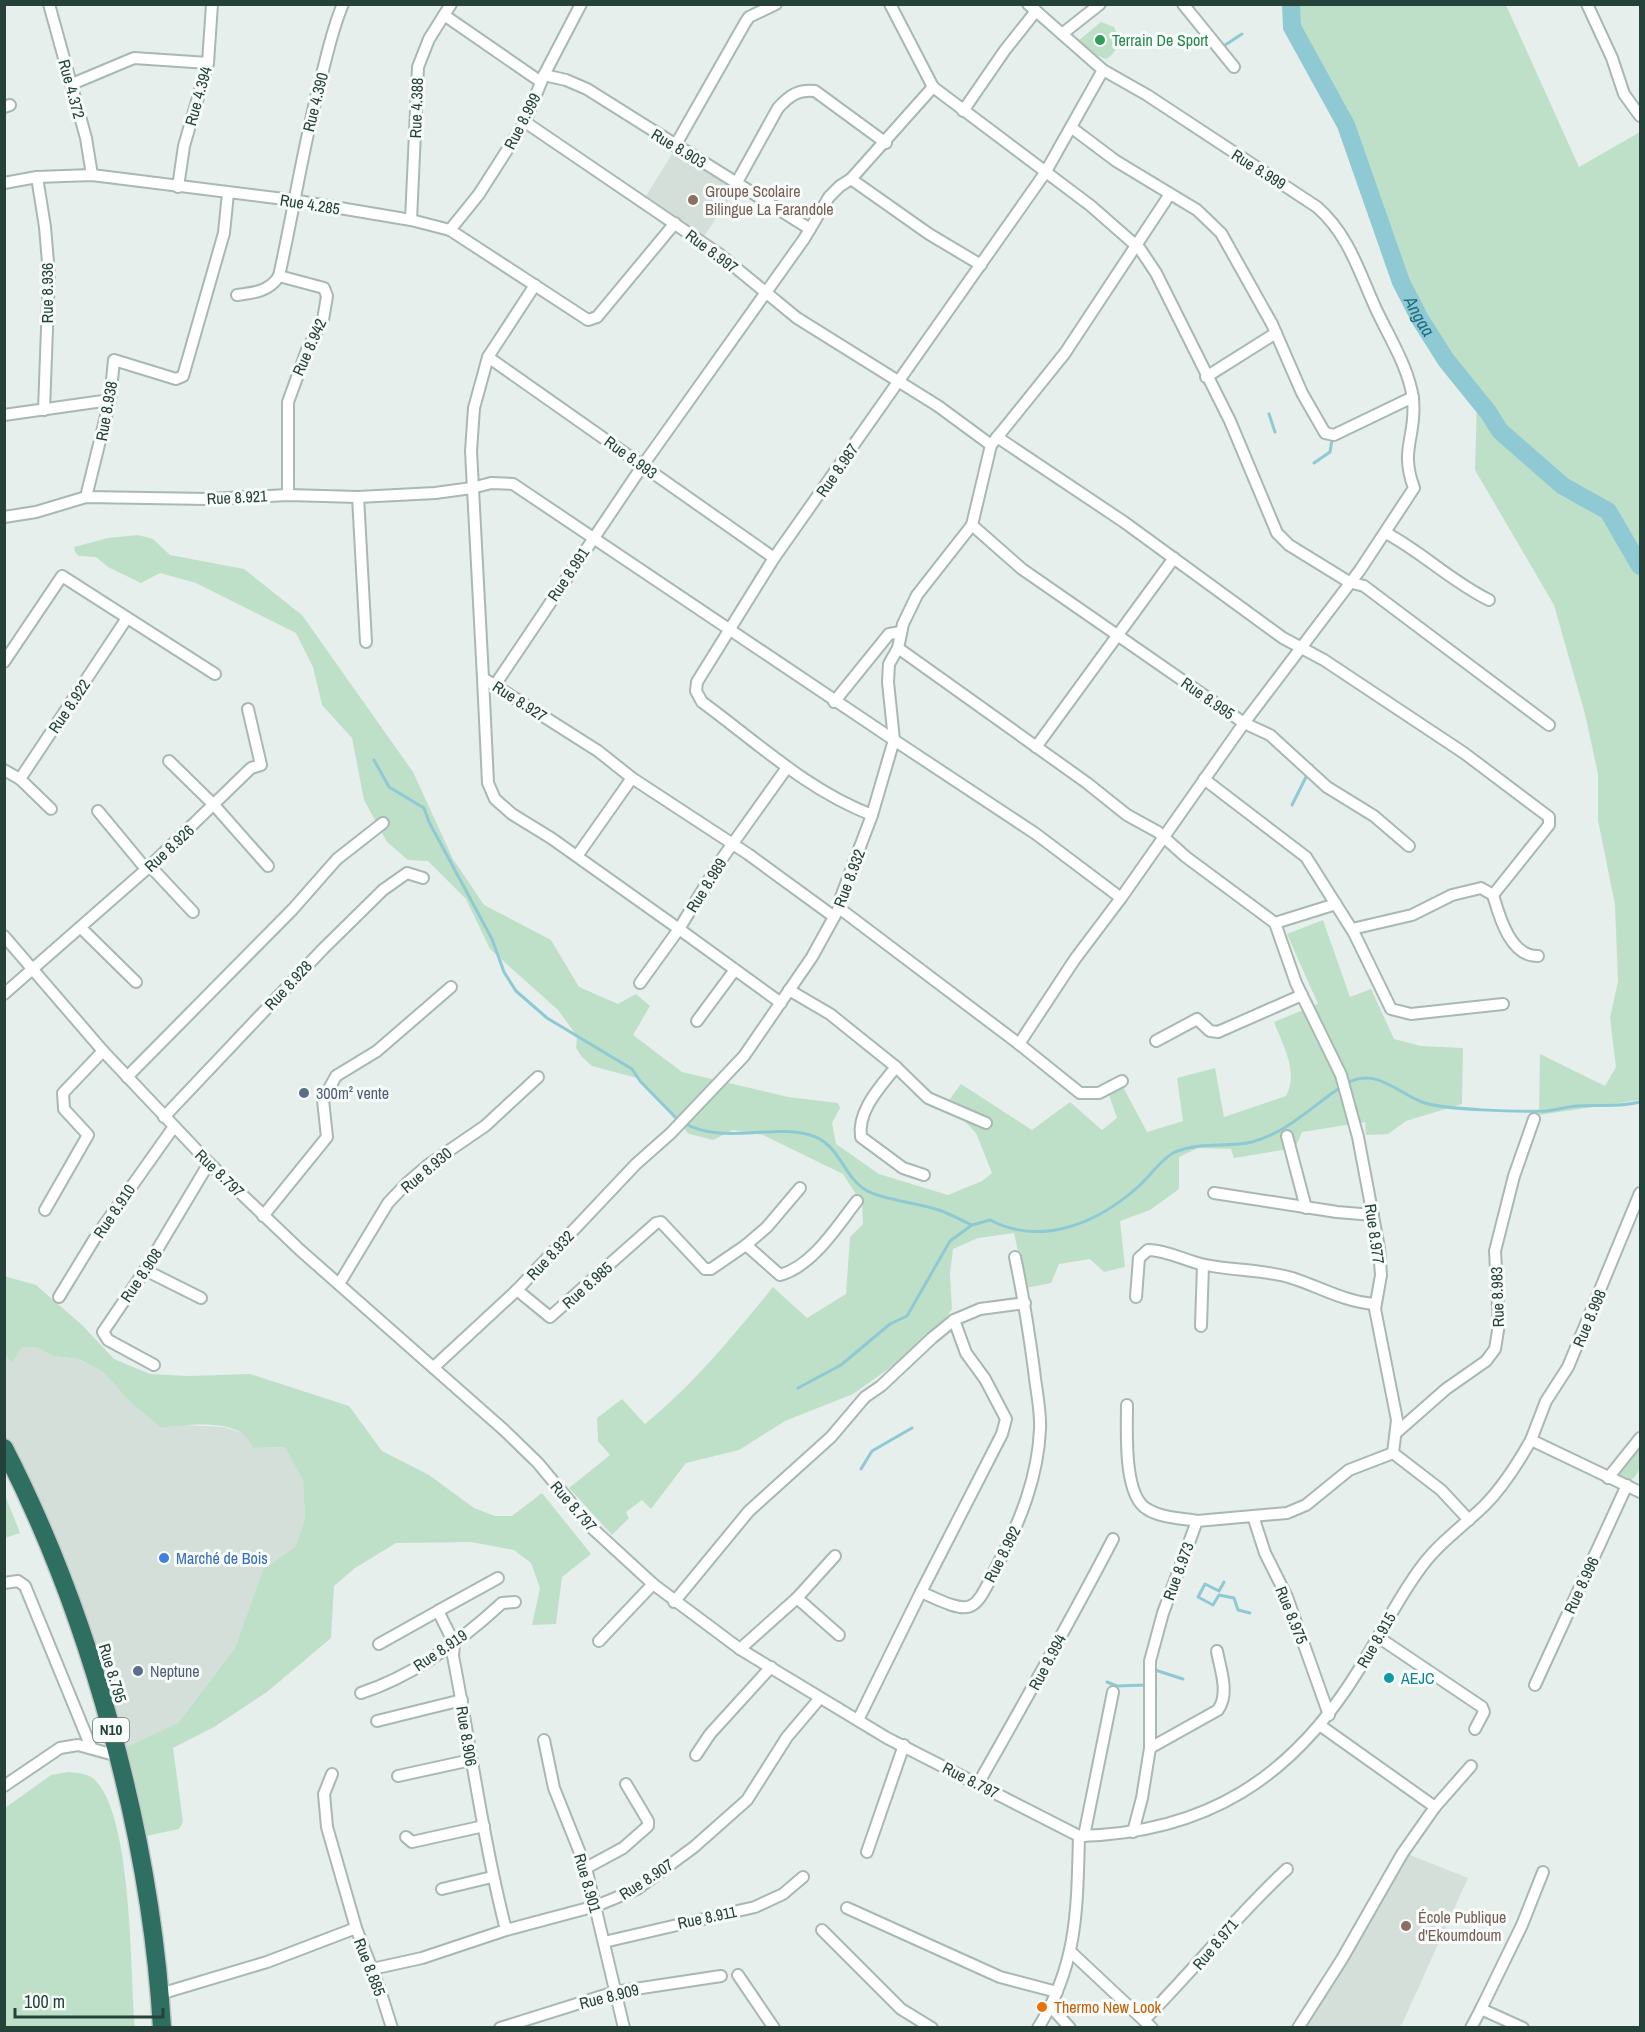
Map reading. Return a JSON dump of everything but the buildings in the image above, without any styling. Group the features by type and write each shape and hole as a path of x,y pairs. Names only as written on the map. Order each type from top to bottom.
{"highway":[{"name":"Rue 8.795","path":"4,1448 69,1599 118,1756 150,1912 162,2028"}],"street":[{"name":"Rue 4.372","path":"49,4 72,84 92,175"},
{"name":"Rue 4.394","path":"178,187 184,146 208,63 212,4"},
{"name":"Rue 4.390","path":"292,200 318,87 336,19 343,4"},
{"name":"Rue 4.388","path":"411,220 418,67 429,39 451,4"},
{"name":"Rue 8.999","path":"450,230 479,194 525,122 543,79 581,4"},
{"path":"675,146 745,22 749,17 776,4"},
{"path":"890,4 933,87 1076,194 1137,246 1156,273 1230,421 1277,533 1289,545 1349,582 1364,586 1549,725"},
{"path":"1062,34 1100,4"},
{"path":"1183,4 1234,67"},
{"path":"1587,4 1612,58 1624,94 1641,116"},
{"path":"963,111 1032,8"},
{"name":"Rue 8.999","path":"1032,8 1103,70 1147,95 1305,197 1327,215 1352,252 1403,368 1413,397 1414,428 1406,456 1408,473 1414,488 1386,532 1244,723"},
{"name":"Rue 8.903","path":"444,15 543,79 580,86 810,229"},
{"path":"72,84 134,58 208,63"},
{"name":"Rue 8.987","path":"872,815 842,802 786,769 699,697 696,691 701,672 774,558 1045,173 1103,70"},
{"name":"Rue 8.991","path":"495,685 643,465 735,339 810,229 829,197 840,186 852,179 933,87"},
{"path":"737,182 778,108 788,98 806,90 815,91 886,143"},
{"name":"Rue 8.997","path":"525,122 675,223 797,318 964,423 1053,473 1299,648 1324,660 1464,753 1550,816 1549,825 1493,895"},
{"path":"1072,128 1116,161 1197,210 1221,232 1276,333 1302,393 1325,433 1330,435 1413,397"},
{"name":"Rue 4.285","path":"4,183 37,177 92,175 292,200 411,220 450,230 588,320 597,317 675,223"},
{"name":"Rue 8.936","path":"37,177 45,227 49,274 44,410"},
{"path":"852,179 929,234 981,265"},
{"name":"Rue 8.938","path":"86,497 110,399 114,360 176,379 183,376 224,233 228,193"},
{"path":"894,740 888,682 890,664 917,596 972,525 994,441 1016,417 1065,353 1170,194"},
{"path":"237,295 267,289 279,276 292,200"},
{"name":"Rue 8.942","path":"279,276 324,288 327,296 322,320 293,383 288,402 288,495"},
{"name":"Rue 8.927","path":"536,285 488,357 474,408 471,451 472,488 483,678 598,751 632,778 836,912 1019,1044 1027,1053 1080,1093 1100,1093 1122,1081"},
{"path":"1206,377 1276,333"},
{"name":"Rue 8.993","path":"488,357 774,558"},
{"path":"4,415 110,399"},
{"path":"472,488 491,483 513,484 834,702 1036,834 1121,897"},
{"name":"Rue 8.921","path":"4,517 36,512 86,497 208,499 288,495 358,497 472,488"},
{"path":"358,497 366,642"},
{"name":"Rue 8.995","path":"972,525 1022,568 1244,723 1075,959 1019,1044"},
{"path":"1386,532 1489,600"},
{"path":"1036,747 1099,662 1116,633 1174,558"},
{"path":"4,662 62,576 214,674"},
{"name":"Rue 8.922","path":"20,779 127,618"},
{"path":"834,702 889,634 901,632"},
{"path":"898,648 1127,815 1163,835 1186,857 1275,923 1336,904"},
{"path":"483,678 488,783 491,794 512,814 577,856 679,929 640,983"},
{"name":"Rue 8.926","path":"4,994 148,868 251,768 261,765 248,709"},
{"path":"1244,723 1270,735 1327,787 1374,816 1409,846"},
{"name":"Rue 8.932","path":"435,1366 517,1290 636,1164 671,1133 744,1056 812,957 836,912 872,815 894,740"},
{"path":"170,761 214,805 268,866"},
{"name":"Rue 8.989","path":"781,1003 679,929 733,844 786,769"},
{"path":"4,770 20,779 51,809"},
{"path":"577,856 632,778"},
{"path":"1204,779 1306,857 1352,929 1387,1003 1397,1013 1422,1013 1503,1004"},
{"path":"99,811 148,868 193,912"},
{"path":"128,1077 293,909 337,859 383,823"},
{"name":"Rue 8.928","path":"164,1117 322,949 383,890 407,873 423,878"},
{"path":"1352,929 1412,915 1460,892 1481,888 1493,895 1501,921 1511,939 1524,952 1538,956"},
{"name":"Rue 8.977","path":"1275,923 1302,995 1316,1018 1348,1094 1381,1262 1375,1304 1394,1399 1396,1433 1393,1453"},
{"path":"81,928 136,982"},
{"name":"Rue 8.797","path":"4,936 173,1128 263,1216 435,1366 538,1463 591,1527 674,1602 740,1649 858,1720 1082,1836"},
{"path":"697,1021 734,971"},
{"path":"263,1216 327,1137 323,1100 336,1076 377,1051 451,987"},
{"path":"789,990 830,1014 896,1067 928,1098 986,1123"},
{"path":"1156,1041 1197,1019 1210,1031 1218,1032 1302,995"},
{"path":"45,1210 88,1136 64,1109 63,1093 104,1051"},
{"path":"896,1067 876,1091 859,1124 861,1137 903,1168 924,1175"},
{"name":"Rue 8.930","path":"339,1284 388,1203 407,1183 438,1158 485,1126 538,1077"},
{"name":"Rue 8.983","path":"1396,1433 1446,1389 1486,1361 1495,1349 1499,1324 1495,1251 1514,1176 1525,1153 1534,1119"},
{"name":"Rue 8.910","path":"59,1297 95,1238 173,1128"},
{"path":"1287,1137 1306,1208"},
{"name":"Rue 8.908","path":"154,1365 108,1340 103,1332 145,1270 209,1163"},
{"path":"800,1188 767,1227 746,1245 780,1275 787,1273 812,1255 856,1201"},
{"path":"1214,1193 1306,1208 1373,1215"},
{"name":"Rue 8.998","path":"1532,1440 1546,1401 1568,1367 1641,1193"},
{"name":"Rue 8.985","path":"517,1290 550,1317 656,1223 661,1222 705,1269 711,1269 746,1245"},
{"path":"1136,1297 1139,1258 1148,1250 1203,1264 1273,1273 1353,1301 1375,1304"},
{"name":"Rue 8.992","path":"921,1592 956,1608 964,1609 974,1604 993,1574 1023,1511 1032,1481 1040,1427 1024,1303 1015,1257"},
{"path":"1201,1326 1203,1264"},
{"path":"145,1270 201,1298"},
{"path":"674,1602 749,1511 831,1437 865,1396 881,1386 954,1320 980,1309 1024,1303"},
{"path":"858,1720 994,1449 1006,1419 985,1379 966,1353 954,1320"},
{"path":"1127,1405 1130,1468 1138,1500 1143,1507 1160,1515 1197,1521"},
{"path":"1608,1478 1641,1438"},
{"path":"1532,1440 1641,1492"},
{"name":"Rue 8.915","path":"1082,1836 1133,1832 1173,1824 1210,1809 1282,1766 1329,1715 1421,1567 1497,1492 1532,1440"},
{"path":"1393,1453 1441,1490 1469,1520"},
{"name":"Rue 8.973","path":"1133,1832 1142,1798 1150,1748 1150,1661 1163,1613 1197,1521 1287,1513 1306,1505 1349,1470 1393,1453"},
{"name":"Rue 8.996","path":"1535,1685 1627,1485"},
{"name":"Rue 8.975","path":"1253,1516 1265,1553 1287,1597 1329,1715"},
{"name":"Rue 8.994","path":"978,1784 1048,1664 1069,1617 1113,1539"},
{"path":"740,1649 797,1598 835,1556"},
{"path":"379,1644 498,1578"},
{"path":"4,1583 18,1581 25,1586 91,1747"},
{"path":"599,1641 653,1584"},
{"path":"797,1598 839,1635"},
{"name":"Rue 8.919","path":"361,1693 385,1683 454,1643 502,1603 515,1602"},
{"name":"Rue 8.906","path":"438,1611 454,1643 453,1656 492,1877 506,1930"},
{"path":"1378,1637 1482,1707 1484,1712 1475,1729"},
{"path":"1150,1748 1218,1710 1224,1693 1217,1651"},
{"path":"696,1755 710,1734 771,1667"},
{"path":"1038,2028 1051,2007 1072,1953 1082,1836 1113,1692"},
{"name":"Rue 8.907","path":"372,1969 422,1958 506,1930 596,1906 637,1889 726,1821 747,1800 787,1737 820,1698"},
{"path":"377,1721 462,1700"},
{"path":"1321,1726 1436,1807"},
{"name":"Rue 8.901","path":"544,1740 554,1788 586,1868 624,2028"},
{"path":"4,1786 60,1748 78,1744 118,1756"},
{"path":"867,1852 903,1745"},
{"path":"398,1776 471,1760"},
{"path":"1298,2028 1342,1959 1402,1854 1436,1807 1471,1766"},
{"path":"332,1774 324,1794 327,1827 356,1928"},
{"path":"586,1868 623,1848 648,1826 648,1821 626,1784"},
{"path":"406,1837 412,1842 484,1826"},
{"name":"Rue 8.971","path":"1148,2024 1260,1895 1287,1869"},
{"path":"1471,2028 1522,1925 1543,1872"},
{"path":"441,1889 492,1877"},
{"name":"Rue 8.911","path":"604,1942 755,1907 783,1894 803,1877"},
{"path":"847,1908 1000,1977 1057,1992"},
{"name":"Rue 8.885","path":"160,1994 267,1962 356,1928 392,2028"},
{"path":"822,1930 901,2009 932,2028"},
{"path":"1072,1953 1148,2024"},
{"path":"738,1975 774,2028"},
{"name":"Rue 8.909","path":"500,2028 615,1992 721,1976"},
{"path":"1051,2007 1070,2028"},
{"path":"1480,2009 1523,2028"}],"shaded area":[{"name":"Groupe Scolaire Bilingue La Farandole","path":"675,149 738,186 704,236 646,196"},
{"name":"Marché de Bois","path":"22,1347 36,1347 53,1356 77,1359 103,1372 132,1404 161,1428 183,1425 224,1427 245,1434 254,1448 286,1447 303,1480 305,1519 295,1547 263,1569 235,1648 178,1723 124,1748 5,1455 4,1355 12,1362"},
{"name":"École Publique d'Ekoumdoum","path":"1405,1853 1468,1878 1402,2024 1395,2028 1303,2028 1350,1956"}],"green space":[{"path":"1291,5 1506,5 1579,167 1640,132 1640,1100 1539,1115 1540,1054 1605,1086 1616,1067 1610,1018 1618,981 1615,905 1598,820 1598,774 1585,714 1554,605 1475,470 1477,399 1446,360 1420,319 1401,282 1346,125 1292,27"},
{"name":"Terrain De Sport","path":"1101,22 1114,27 1117,36 1117,45 1106,59 1093,54 1078,41"},
{"path":"138,535 153,539 170,555 244,569 302,615 413,772 453,859 484,905 551,940 579,987 618,1004 636,994 650,1006 633,1035 682,1072 788,1097 838,1103 840,1108 832,1123 836,1144 879,1174 948,1195 982,1181 992,1173 976,1133 947,1103 961,1084 1032,1130 1070,1102 1102,1130 1117,1118 1109,1095 1123,1087 1147,1132 1183,1121 1177,1078 1215,1068 1224,1117 1286,1096 1290,1087 1290,1068 1274,1022 1318,1004 1287,934 1323,920 1350,997 1371,989 1394,1039 1421,1046 1463,1048 1462,1104 1406,1121 1388,1134 1366,1135 1365,1122 1302,1132 1295,1148 1234,1158 1231,1149 1198,1148 1179,1157 1179,1189 1150,1210 1120,1221 1125,1267 1104,1272 1090,1259 1059,1264 1051,1283 1026,1288 1014,1233 978,1238 953,1249 950,1273 952,1309 932,1338 853,1394 785,1421 739,1450 686,1463 651,1509 642,1500 626,1512 629,1518 612,1535 569,1488 610,1455 598,1441 597,1418 622,1399 645,1424 697,1375 773,1287 807,1318 846,1294 850,1237 863,1224 862,1204 843,1174 763,1135 733,1130 713,1140 689,1134 637,1078 592,1066 581,1056 576,1048 577,1036 558,1010 490,949 466,899 428,861 408,860 387,842 364,800 352,738 322,705 313,667 296,633 196,583 160,573 141,583 108,567 96,557 79,556 75,552 74,547 108,538"},
{"path":"4,1276 36,1285 82,1325 114,1359 150,1374 187,1376 250,1374 349,1406 382,1451 429,1475 474,1508 495,1516 512,1516 542,1493 591,1554 562,1577 556,1624 532,1625 540,1588 531,1563 514,1550 471,1542 396,1543 355,1568 334,1586 331,1638 267,1692 214,1727 173,1748 183,1822 179,1829 146,1836 124,1748 178,1723 235,1648 263,1569 295,1547 305,1519 303,1480 285,1447 253,1448 244,1434 224,1426 202,1424 161,1428 132,1404 103,1372 78,1359 53,1356 36,1347 22,1347 12,1363 5,1355"},
{"path":"1640,1446 1638,1471 1628,1482 1617,1476"},
{"path":"5,1495 20,1533 4,1538"},
{"path":"68,1772 85,1774 94,1779 107,1798 116,1825 127,1897 135,2027 5,2027 5,1808 51,1775"}],"waterway":[{"name":"Angaa","path":"1291,4 1292,27 1346,125 1401,282 1420,319 1446,360 1488,412 1500,431 1563,486 1608,511 1640,566"},
{"path":"1222,47 1242,34"},
{"path":"1269,414 1275,432"},
{"path":"1314,463 1330,452 1332,440"},
{"path":"374,760 389,787 424,808 429,822 492,939 504,972 516,991 547,1018 632,1069 640,1081 678,1120"},
{"path":"1292,805 1312,765"},
{"path":"1346,1084 1356,1079 1376,1079 1432,1105 1482,1110 1545,1111 1577,1106 1640,1102"},
{"path":"798,1388 841,1365 890,1324 907,1316 950,1241 972,1225 990,1220 1010,1228 1049,1231 1088,1220 1123,1199 1139,1186 1165,1158 1175,1152 1195,1147 1242,1144 1265,1138 1288,1125 1341,1087"},
{"path":"684,1123 714,1133 795,1132 810,1135 828,1145 850,1175 864,1189 879,1196 931,1207 972,1225"},
{"path":"861,1469 872,1451 912,1428"},
{"path":"1224,1582 1219,1591 1205,1584 1198,1597 1213,1605 1219,1595 1234,1598 1238,1610 1250,1613"},
{"path":"1152,1669 1183,1679"},
{"path":"1107,1682 1117,1686 1146,1685"}],"place":[{"name":"Terrain De Sport","path":"1100,40"},
{"name":"Groupe Scolaire Bilingue La Farandole","path":"693,200"},
{"name":"300m² vente","path":"304,1093"},
{"name":"Marché de Bois","path":"164,1558"},
{"name":"Neptune","path":"138,1671"},
{"name":"AEJC","path":"1389,1678"},
{"name":"École Publique d'Ekoumdoum","path":"1406,1926"},
{"name":"Thermo New Look","path":"1042,2007"}]}
